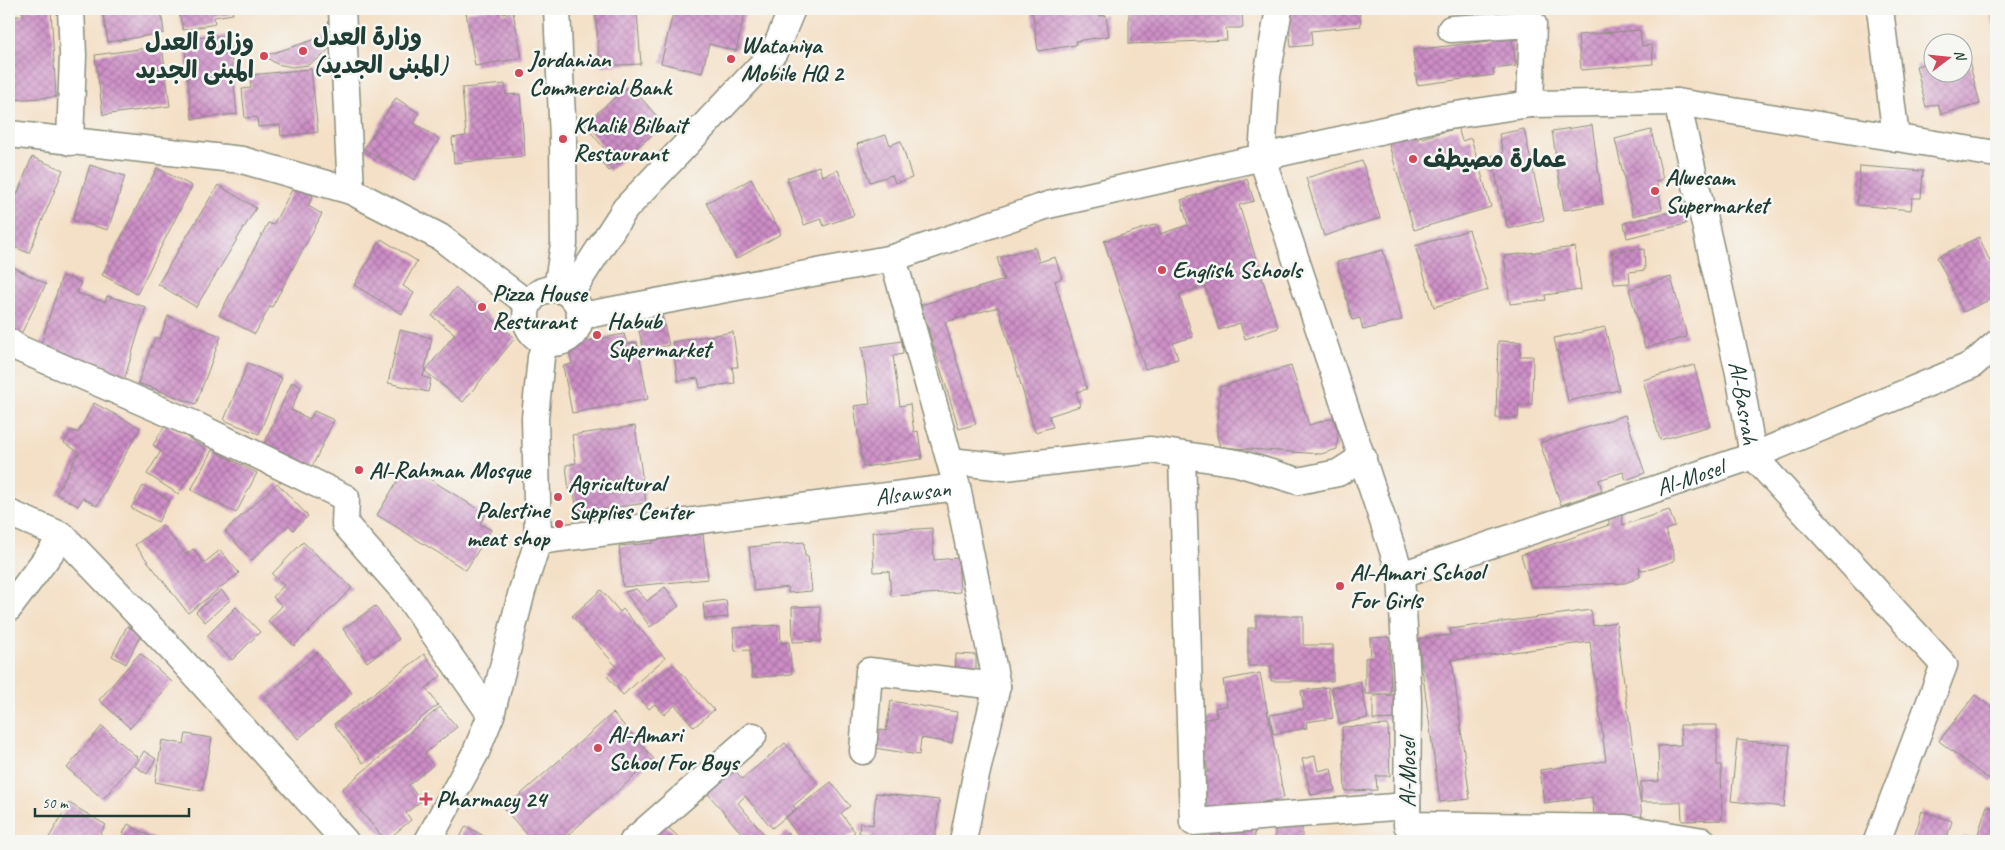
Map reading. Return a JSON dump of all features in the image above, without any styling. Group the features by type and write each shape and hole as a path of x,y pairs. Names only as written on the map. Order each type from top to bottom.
{"street":[{"path":"70,142 73,55 71,9"},
{"path":"342,9 351,191"},
{"path":"557,9 563,139 564,244 569,299 576,332 570,338 554,343 545,342 537,338 530,331 526,322 528,304 540,291 548,288 569,299 894,258 1048,205 1442,117 1530,104 1678,102 1996,154"},
{"path":"569,299 625,208 774,52 792,9"},
{"path":"1262,158 1267,76 1279,9"},
{"path":"1880,9 1896,138"},
{"path":"1451,29 1533,24 1530,104"},
{"name":"Al-Basrah","path":"1678,102 1739,373 1753,456 1944,665 1877,841"},
{"path":"9,134 242,160 351,191 440,236 528,304"},
{"name":"Al-Mosel","path":"1262,158 1401,575 1408,700 1407,825 1626,828 1702,841"},
{"path":"894,258 957,487"},
{"path":"9,342 20,349 191,423 346,498 345,524 404,591 491,715"},
{"path":"428,841 476,752 491,715 522,591 538,541 535,418 541,357 545,342"},
{"name":"Al-Mosel","path":"1401,575 1753,456 1972,365 1996,344"},
{"path":"950,461 1005,467 1151,450 1238,463 1298,481 1338,473 1363,457"},
{"path":"1182,456 1195,832 1407,806"},
{"name":"Alsawsan","path":"538,541 957,487 997,686 963,841"},
{"path":"9,514 63,536 177,655 345,841"},
{"path":"9,608 63,536"},
{"path":"863,751 869,671 997,686"},
{"path":"633,841 754,736"}],"building":[{"path":"23,9 51,9 56,97 10,100 9,16 23,16"},
{"path":"102,9 161,9 164,33 108,42"},
{"path":"178,9 232,9 233,14 214,17 215,24 183,30"},
{"path":"502,9 503,14 513,12 522,58 475,66 466,12"},
{"path":"595,9 645,9 645,12 637,12 641,64 600,66"},
{"path":"674,9 746,9 736,51 709,44 702,73 661,63"},
{"path":"1032,9 1098,9 1099,16 1106,15 1109,36 1076,41 1076,45 1038,51"},
{"path":"1129,9 1242,9 1243,28 1226,28 1227,40 1129,44"},
{"path":"1288,9 1359,9 1361,26 1311,31 1312,45 1291,47"},
{"path":"1487,9 1522,9 1523,12 1489,18"},
{"path":"1989,9 1996,9 1996,33"},
{"path":"1640,30 1642,46 1652,45 1653,64 1581,70 1578,35"},
{"name":"وزارة العدل (المبنى الجديد)","path":"338,32 332,46 321,57 308,65 292,67 277,64 264,56"},
{"path":"1489,34 1524,38 1512,39 1516,66 1493,69 1494,75 1417,85 1413,50 1489,41"},
{"path":"229,35 237,114 192,119 184,39"},
{"path":"162,46 170,106 103,115 95,55"},
{"path":"1922,64 1922,82 1972,82 1972,73 1980,104 1941,114 1938,104 1926,107 1916,66"},
{"path":"311,69 318,132 281,136 280,125 258,127 257,117 245,118 242,89 251,88 250,75"},
{"path":"505,84 506,95 520,94 525,156 454,163 452,138 466,136 462,88"},
{"path":"630,85 664,125 609,171 596,156 604,148 584,124"},
{"path":"396,98 419,113 414,123 439,139 414,180 364,149"},
{"path":"1592,125 1603,204 1564,210 1552,131"},
{"path":"1458,128 1462,141 1471,138 1491,207 1414,230 1387,138 1415,130 1418,139"},
{"path":"1524,129 1544,220 1508,229 1491,156 1503,153 1499,134"},
{"path":"1651,130 1663,179 1656,181 1662,209 1633,216 1615,139"},
{"path":"886,135 890,145 901,141 912,178 895,183 892,175 870,182 857,144"},
{"path":"32,157 63,170 29,253 9,245 9,215"},
{"path":"1362,161 1380,218 1324,236 1306,178"},
{"path":"90,165 125,176 108,230 73,220"},
{"path":"819,166 822,176 838,170 854,215 824,226 821,219 804,225 787,178"},
{"path":"1860,166 1923,171 1921,198 1912,198 1911,210 1857,205"},
{"path":"157,168 192,186 137,294 102,275"},
{"path":"751,179 781,234 736,259 706,203"},
{"path":"1247,179 1254,201 1239,205 1278,328 1245,339 1240,323 1219,330 1205,286 1179,294 1193,337 1173,343 1178,359 1145,369 1104,241 1157,224 1160,234 1188,225 1181,200"},
{"path":"218,185 256,208 196,307 158,284"},
{"path":"294,186 313,196 308,206 322,214 272,307 270,306 255,334 219,315 268,223 273,225"},
{"path":"1682,209 1686,224 1627,238 1624,223"},
{"path":"1469,230 1488,290 1434,307 1415,246"},
{"path":"1979,237 1996,275 1996,297 1963,312 1937,257"},
{"path":"381,239 417,261 403,286 414,293 402,314 354,285"},
{"path":"1035,247 1039,262 1055,257 1062,278 1055,281 1087,389 1076,392 1080,406 1049,416 1053,427 1035,432 998,307 945,322 976,424 959,429 921,305 1004,280 997,258"},
{"path":"1575,247 1581,290 1545,295 1546,300 1510,304 1504,256"},
{"path":"1644,249 1645,270 1629,272 1630,283 1614,284 1612,251"},
{"path":"1383,250 1402,320 1363,330 1360,318 1352,320 1337,262"},
{"path":"9,265 46,284 19,338 9,333"},
{"path":"62,276 81,282 77,293 105,302 107,296 146,307 124,380 38,353"},
{"path":"1671,277 1687,337 1645,348 1629,289"},
{"path":"455,288 515,338 463,402 425,371 455,334 432,316"},
{"path":"660,308 669,345 644,351 635,315"},
{"path":"168,316 221,336 196,404 138,383 155,337 160,339"},
{"path":"1605,327 1619,390 1568,401 1554,338"},
{"path":"400,330 432,338 423,377 431,379 428,392 388,383"},
{"path":"733,332 738,367 732,367 735,383 700,388 698,378 678,381 672,342"},
{"path":"624,334 627,344 637,342 648,399 572,413 563,366 572,364 568,345"},
{"path":"902,341 903,354 893,356 900,406 910,404 914,432 918,431 922,459 863,467 854,406 870,404 862,347"},
{"path":"1498,341 1521,342 1520,356 1533,356 1532,405 1519,405 1518,418 1496,418"},
{"path":"248,363 282,378 259,434 224,420"},
{"path":"1694,365 1710,426 1660,440 1643,380"},
{"path":"1291,366 1309,425 1333,418 1338,432 1337,449 1321,454 1220,447 1217,436 1220,387"},
{"path":"292,382 301,387 291,410 310,419 314,411 334,420 311,469 263,446"},
{"path":"94,403 140,428 97,506 83,498 78,506 56,494 79,452 64,443 71,430 78,433"},
{"path":"1625,415 1645,473 1626,480 1623,472 1599,480 1602,491 1561,505 1540,443"},
{"path":"166,424 206,449 178,494 147,474 161,451 153,445"},
{"path":"635,426 646,503 577,513 574,491 569,491 566,465 576,463 572,435"},
{"path":"212,450 257,473 236,513 191,490"},
{"path":"407,465 486,514 480,524 491,530 466,570 377,515"},
{"path":"277,483 308,516 293,530 289,525 252,560 225,531"},
{"path":"143,486 170,500 158,522 131,508"},
{"path":"1621,507 1623,525 1669,510 1675,526 1665,530 1674,553 1674,561 1651,569 1641,570 1639,566 1640,577 1625,583 1531,587 1521,555 1609,525 1609,512"},
{"path":"162,525 186,555 193,549 204,563 220,550 239,573 188,613 135,545"},
{"path":"932,528 934,560 958,558 960,592 891,596 889,571 874,572 872,532"},
{"path":"703,534 708,579 623,587 619,546 653,543 653,539"},
{"path":"303,542 352,588 294,646 268,621 282,606 273,597 284,585 272,574"},
{"path":"804,542 805,556 808,556 812,591 788,593 788,587 754,591 749,547"},
{"path":"665,587 679,606 650,627 625,592 636,589 647,601"},
{"path":"221,590 230,600 205,622 196,612"},
{"path":"601,590 620,612 623,609 665,658 623,695 607,676 617,667 572,616"},
{"path":"726,600 728,617 705,619 703,603"},
{"path":"375,606 399,639 367,662 343,629"},
{"path":"820,606 821,641 793,642 792,607"},
{"path":"236,607 260,632 232,660 207,636"},
{"path":"1591,610 1593,626 1616,622 1642,816 1595,822 1592,797 1544,803 1540,770 1606,761 1590,642 1452,660 1470,799 1440,802 1418,639 1451,635 1450,629"},
{"path":"1256,616 1303,616 1303,645 1333,645 1333,681 1271,681 1271,666 1248,666 1248,628 1256,628"},
{"path":"780,625 781,643 789,642 792,674 752,678 750,650 735,651 733,628"},
{"path":"127,626 141,634 126,664 112,656"},
{"path":"1389,637 1391,694 1365,694 1365,658 1371,658 1370,638"},
{"path":"317,652 352,693 298,739 263,698"},
{"path":"140,653 172,682 130,728 99,700"},
{"path":"424,654 441,676 426,688 438,705 363,763 334,724"},
{"path":"956,654 976,655 976,676 955,676"},
{"path":"674,665 714,710 694,727 675,705 664,715 655,704 649,709 638,696"},
{"path":"1260,673 1284,798 1204,814 1196,774 1208,772 1196,721 1217,717 1215,708 1227,705 1223,680"},
{"path":"1360,681 1368,718 1340,724 1331,688"},
{"path":"1328,687 1333,718 1306,722 1307,728 1273,734 1270,715 1304,709 1301,691"},
{"path":"1395,695 1396,719 1373,720 1373,696"},
{"path":"1975,695 1996,711 1996,777 1992,782 1939,741"},
{"path":"891,701 957,712 952,743 921,738 919,755 874,748 877,729 886,731"},
{"path":"440,707 457,727 424,754 433,765 409,785 421,801 406,813 411,820 386,841 342,789"},
{"path":"613,713 654,759 561,841 533,841 504,809"},
{"path":"1388,725 1390,776 1376,776 1377,790 1345,791 1342,727"},
{"path":"1680,725 1717,725 1717,765 1721,765 1722,820 1682,821 1681,802 1641,802 1641,782 1659,781 1658,746 1681,745"},
{"path":"102,726 138,758 103,799 67,768"},
{"path":"186,734 212,738 202,791 155,782 162,740 184,744"},
{"path":"1737,740 1790,745 1784,807 1731,801"},
{"path":"785,743 819,784 793,806 796,809 772,828 745,796 738,803 767,838 764,841 748,841 703,788 731,765 742,779"},
{"path":"144,751 156,759 147,774 135,766"},
{"path":"1315,756 1318,771 1331,768 1335,790 1311,795 1302,759"},
{"path":"831,782 850,806 841,813 855,832 843,841 803,841 785,818"},
{"path":"876,793 939,800 935,841 871,841 872,835 859,833 860,823 873,825"},
{"path":"69,803 106,825 96,841 47,841"},
{"path":"1987,806 1996,809 1996,841 1962,841 1964,836 1976,840"},
{"path":"1922,811 1952,821 1946,841 1913,841"},
{"path":"1254,821 1255,841 1206,841 1205,823"},
{"path":"662,822 683,841 646,841"},
{"path":"1275,822 1302,822 1302,841 1275,841"},
{"path":"128,824 158,841 119,841"},
{"path":"466,826 493,841 458,841"},
{"path":"787,832 794,841 774,841"},
{"path":"1491,832 1492,841 1397,841 1397,838"}],"place":[{"name":"وزارة العدل (المبنى الجديد)","path":"303,51"},
{"name":"وزارة العدل المبنى الجديد","path":"264,56"},
{"name":"Wataniya Mobile HQ 2","path":"731,59"},
{"name":"Jordanian Commercial Bank","path":"519,73"},
{"name":"Khalik Bilbait Restaurant","path":"563,139"},
{"name":"عمارة مصيطف","path":"1413,159"},
{"name":"Alwesam Supermarket","path":"1655,191"},
{"name":"English Schools","path":"1162,270"},
{"name":"Pizza House Resturant","path":"482,307"},
{"name":"Habub Supermarket","path":"597,335"},
{"name":"Al-Rahman Mosque","path":"359,470"},
{"name":"Agricultural Supplies Center","path":"558,497"},
{"name":"Palestine meat shop","path":"559,524"},
{"name":"Al-Amari School For Girls","path":"1340,586"},
{"name":"Al-Amari School For Boys","path":"598,748"},
{"name":"Pharmacy 24","path":"426,799"}]}
